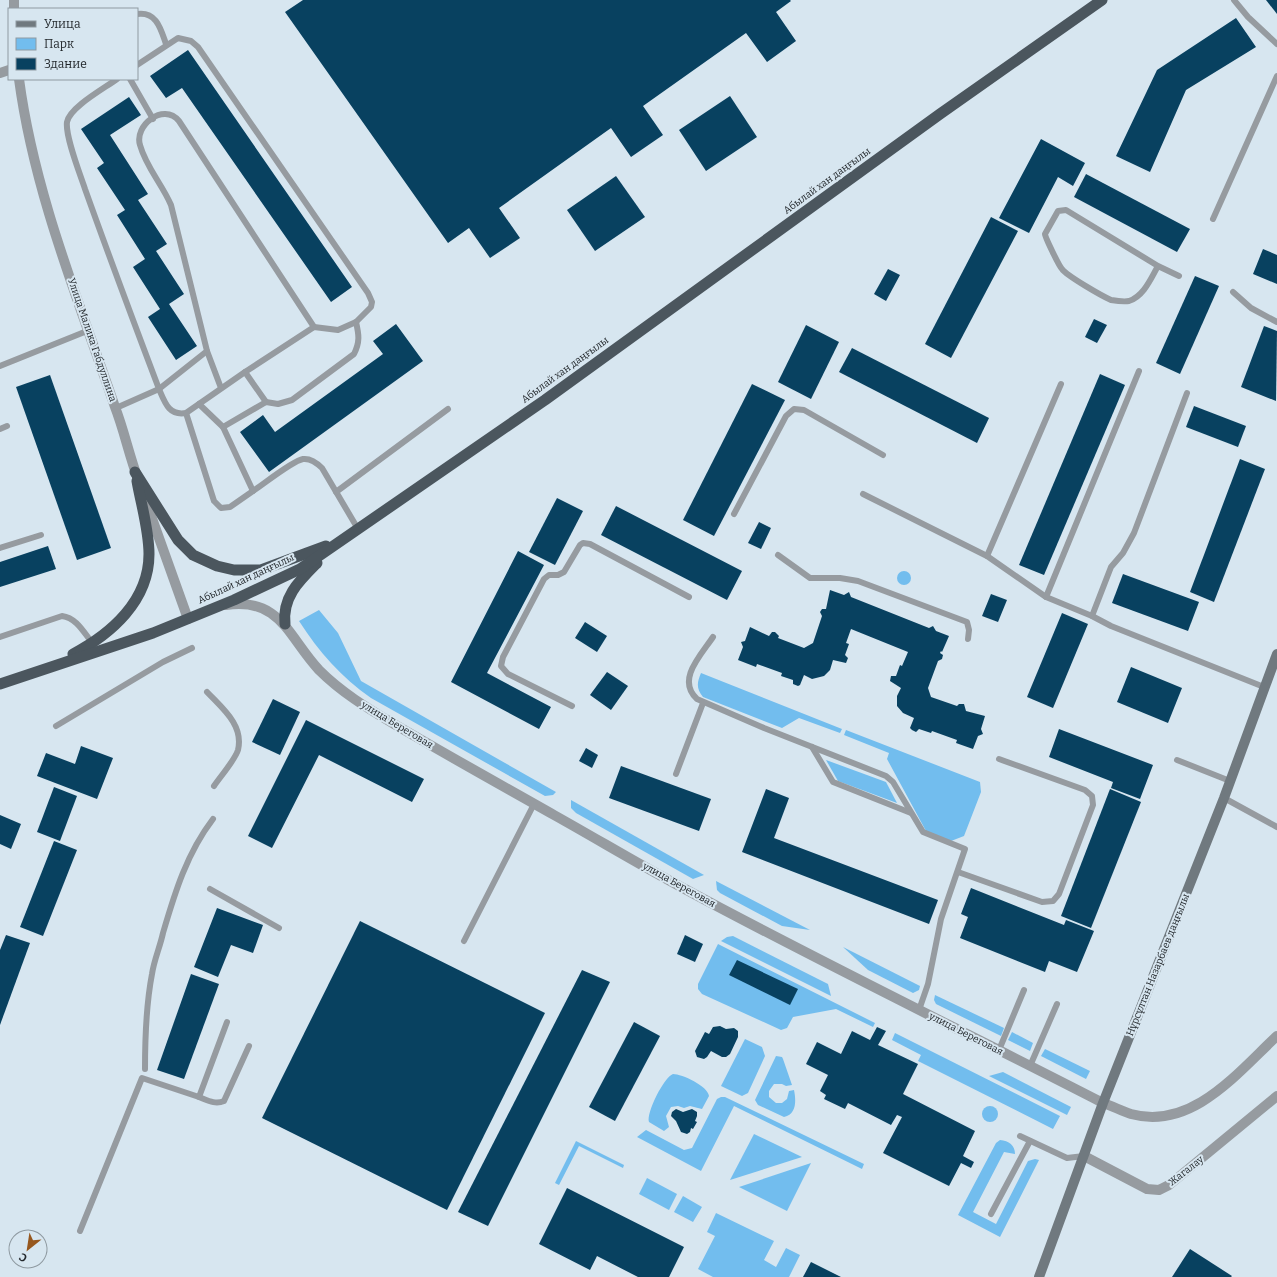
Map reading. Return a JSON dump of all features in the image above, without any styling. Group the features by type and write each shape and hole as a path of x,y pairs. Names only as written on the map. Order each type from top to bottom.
{"highway":[{"name":"Абылай хан даңғылы","path":"0,684 47,669 96,647 153,634 220,606 300,568 545,400 940,114 1102,0"},
{"path":"135,472 178,540 193,555 216,566 234,570 261,570 342,540"},
{"path":"96,647 125,615 141,592 146,573 149,555 148,541 135,472"},
{"path":"285,624 285,606 292,591 315,564 342,540"}],"main road":[{"name":"Нұрсұлтан Назарбаев даңғылы","path":"1039,1277 1103,1103 1224,798 1277,654"}],"street":[{"name":"Улица Малика Габдуллина","path":"19,80 23,113 35,164 50,217 87,331 116,408 135,472 188,619"},
{"name":"улица Береговая","path":"220,606 245,603 265,608 285,624 307,655 320,670 339,688 361,705 695,894 1103,1103 1133,1114 1140,1115 1161,1117 1187,1111 1210,1097 1277,1036"},
{"name":"Жагалау","path":"1084,1156 1147,1189 1159,1190 1170,1185 1184,1174 1277,1096"}],"lane":[{"path":"1234,0 1248,17 1277,44"},
{"path":"138,14 148,14 152,17 160,26 166,44"},
{"path":"116,80 72,112 67,122 68,130 75,160 107,252 159,389 167,407 179,414 186,413 244,372 314,326 338,330 356,322 371,307 372,302 368,293 198,47 191,41 178,38 166,44 138,64"},
{"path":"1213,219 1277,76"},
{"path":"131,80 153,119"},
{"path":"221,388 206,351 171,205 164,189 149,167 139,144 140,131 161,113 166,112 171,114 179,121 314,326"},
{"path":"1158,266 1144,290 1138,296 1121,302 1111,300 1062,270 1054,251 1046,240 1045,234 1058,212 1066,210 1158,266 1179,276"},
{"path":"1233,292 1250,308 1277,322"},
{"path":"223,427 266,402 278,404 292,400 354,354 360,336 356,322"},
{"path":"0,366 87,331"},
{"path":"116,408 159,389 206,351"},
{"path":"1046,597 1139,371"},
{"path":"244,372 266,402"},
{"path":"987,556 1061,384"},
{"path":"1092,616 1111,567 1123,553 1134,533 1187,393"},
{"path":"199,404 223,427 253,491"},
{"path":"336,492 448,409"},
{"path":"734,514 786,416 794,409 804,410 883,455"},
{"path":"186,413 214,501 221,508 230,507 304,459 310,459 317,463 358,529"},
{"path":"0,429 7,426"},
{"path":"863,494 987,556 1046,597 1092,616 1111,626 1264,687"},
{"path":"0,548 41,535"},
{"path":"572,706 508,674 501,666 503,657 544,579 549,575 558,575 564,572 582,543 590,544 688,597"},
{"path":"778,554 810,578 840,578 858,581 967,622 969,630 968,639"},
{"path":"0,637 62,616 68,617 76,622 96,647"},
{"path":"712,637 688,678 688,684 692,694 703,703 812,746 890,779 919,828 926,834 965,850 941,919 928,984 919,1010"},
{"path":"56,726 163,662 192,648"},
{"path":"207,692 226,711 236,725 238,741 238,751 214,786"},
{"path":"676,774 703,703"},
{"path":"812,746 833,782 911,813"},
{"path":"958,872 1042,902 1053,901 1059,894 1093,805 1092,796 1085,790 999,759"},
{"path":"1177,760 1230,781"},
{"path":"1224,798 1277,827"},
{"path":"464,941 534,804"},
{"path":"145,1069 146,1028 152,974 186,862 199,837 213,819"},
{"path":"210,889 279,928"},
{"path":"999,1050 1024,990"},
{"path":"1030,1066 1057,1004"},
{"path":"198,1097 227,1022"},
{"path":"80,1231 142,1078 214,1103 219,1103 224,1101 249,1046"},
{"path":"1020,1136 1067,1158 1084,1156"},
{"path":"991,1214 1030,1141"}],"green space":[{"path":"901,571 907,571 911,575 911,581 907,585 901,585 897,581 897,575"},
{"path":"319,610 338,633 361,681 556,792 553,795 545,796 371,698 360,690 331,663 314,643 299,621"},
{"path":"701,673 842,729 840,733 799,718 782,728 703,697 699,691 698,685"},
{"path":"846,730 980,782 981,792 964,836 951,841 926,831 887,759 889,753 844,735"},
{"path":"826,760 886,782 897,803 838,781"},
{"path":"571,800 704,875 693,879 576,813 571,808"},
{"path":"716,881 810,930 782,926 720,893 717,890"},
{"path":"733,936 828,984 831,996 721,941 727,937"},
{"path":"718,944 875,1023 873,1027 836,1009 793,1017 787,1028 781,1030 702,994 698,989 698,984"},
{"path":"843,947 920,986 919,990 913,993 868,970"},
{"path":"935,995 1004,1028 1001,1036 936,1004 934,1000"},
{"path":"1012,1032 1033,1043 1030,1051 1008,1040"},
{"path":"895,1033 1060,1116 1053,1129 918,1061 921,1055 892,1040"},
{"path":"745,1039 762,1047 765,1056 748,1093 742,1096 721,1086"},
{"path":"1045,1049 1090,1071 1086,1079 1041,1056"},
{"path":"776,1056 782,1057 792,1085 786,1086 782,1084 774,1084 769,1091 769,1097 776,1103 782,1103 787,1099 789,1091 794,1090 795,1094 795,1106 791,1113 784,1117 758,1105 755,1100"},
{"path":"1003,1072 1071,1107 1067,1115 989,1076"},
{"path":"673,1074 694,1081 708,1092 709,1096 702,1109 690,1106 684,1108 678,1106 671,1107 666,1116 669,1127 664,1131 649,1122 649,1117 656,1096 665,1082"},
{"path":"725,1097 864,1164 862,1169 734,1106 701,1171 637,1137 646,1130 684,1150 692,1148 717,1099"},
{"path":"990,1106 997,1111 998,1114 993,1121 990,1122 983,1117 982,1114 987,1107"},
{"path":"754,1134 802,1157 730,1180"},
{"path":"1000,1140 1011,1144 1014,1148 1015,1154 1004,1152 973,1212 996,1224 1028,1161 1035,1159 1039,1160 1000,1237 958,1215 996,1143"},
{"path":"576,1141 624,1165 623,1168 579,1146 559,1185 555,1183"},
{"path":"811,1163 787,1211 739,1187"},
{"path":"647,1178 677,1194 669,1210 639,1194"},
{"path":"683,1196 702,1207 693,1222 674,1212"},
{"path":"716,1213 774,1241 764,1260 776,1267 786,1248 800,1255 789,1277 713,1277 698,1269 715,1236 707,1232"}],"building":[{"path":"303,0 790,0 791,1 776,12 796,41 767,62 746,33 643,106 663,135 631,157 611,128 499,208 520,238 490,258 469,228 448,243 285,12"},
{"path":"1266,0 1277,0 1277,14"},
{"path":"1236,18 1256,47 1186,90 1150,172 1116,156 1157,70"},
{"path":"188,50 352,287 331,302 182,88 166,98 150,76"},
{"path":"730,96 757,137 706,171 679,130"},
{"path":"129,97 141,115 110,135 148,194 138,200 167,244 156,251 184,294 169,304 197,346 176,360 148,317 160,309 133,267 145,259 117,215 125,210 97,168 104,163 81,129"},
{"path":"1041,139 1085,163 1073,186 1058,177 1029,233 999,218"},
{"path":"1086,174 1190,229 1177,252 1074,197"},
{"path":"616,176 645,217 595,251 567,210"},
{"path":"991,217 1018,231 951,358 925,344"},
{"path":"1263,249 1277,255 1277,284 1253,274"},
{"path":"888,269 900,275 886,301 874,294"},
{"path":"1195,276 1219,286 1180,374 1156,363"},
{"path":"1094,319 1107,325 1097,343 1085,337"},
{"path":"396,324 423,361 269,472 240,432 263,415 275,432 383,354 373,341"},
{"path":"806,325 839,342 811,399 778,382"},
{"path":"1264,326 1277,331 1276,401 1241,387"},
{"path":"852,348 989,418 977,443 839,372"},
{"path":"1100,374 1125,385 1044,575 1019,565"},
{"path":"50,375 111,548 77,560 16,387"},
{"path":"752,384 785,400 714,536 683,520"},
{"path":"1194,406 1246,426 1238,447 1186,427"},
{"path":"1240,459 1265,469 1214,602 1190,592"},
{"path":"557,498 583,511 555,565 529,552"},
{"path":"616,506 742,571 727,600 601,535"},
{"path":"759,522 771,528 761,549 748,543"},
{"path":"48,546 56,569 0,587 0,562"},
{"path":"518,551 544,565 487,673 551,707 539,729 451,682"},
{"path":"1123,574 1199,602 1188,631 1112,603"},
{"path":"830,590 844,595 849,592 851,597 929,628 933,626 936,631 949,636 942,652 941,651 940,653 943,655 942,659 938,661 928,688 931,697 957,706 959,704 964,704 966,711 985,716 981,729 983,734 978,736 973,749 956,743 957,740 932,731 931,733 919,729 916,732 912,730 910,728 914,718 903,713 897,706 897,696 901,688 890,681 891,676 896,676 900,665 902,666 908,652 851,629 846,643 849,644 845,655 848,658 846,663 833,660 830,670 824,676 812,679 804,675 800,685 798,686 793,684 793,680 781,676 782,673 757,664 756,667 738,660 743,647 741,642 745,641 750,627 769,636 772,632 775,632 779,636 778,638 804,648 813,643 822,616 820,612 822,609 826,609"},
{"path":"991,594 1007,600 998,622 982,616"},
{"path":"1062,613 1088,624 1053,708 1027,697"},
{"path":"585,622 607,636 597,652 575,638"},
{"path":"1131,667 1182,688 1168,723 1117,702"},
{"path":"607,672 628,686 611,710 590,695"},
{"path":"273,699 300,712 280,755 252,742"},
{"path":"306,720 424,779 412,802 319,755 272,848 248,836"},
{"path":"1059,729 1153,765 1140,799 1111,788 1113,782 1049,757"},
{"path":"81,746 113,758 97,799 37,776 46,753 75,764"},
{"path":"586,748 598,755 592,768 579,761"},
{"path":"621,766 711,799 699,831 609,798"},
{"path":"54,787 77,796 60,841 37,832"},
{"path":"766,789 789,798 774,838 938,900 929,924 742,852"},
{"path":"1110,789 1141,802 1091,928 1061,916"},
{"path":"0,815 21,824 11,849 0,844"},
{"path":"54,841 77,850 43,936 20,927"},
{"path":"971,888 1064,925 1066,920 1094,931 1077,972 1049,961 1045,972 960,938 968,917 961,914"},
{"path":"217,908 263,925 253,953 231,945 218,977 194,967"},
{"path":"360,921 545,1013 447,1210 262,1118"},
{"path":"6,935 30,943 0,1025 0,950"},
{"path":"685,935 703,944 695,962 677,954"},
{"path":"737,960 798,989 790,1005 729,975"},
{"path":"582,970 610,982 488,1226 458,1212"},
{"path":"191,974 219,984 184,1079 157,1070"},
{"path":"634,1022 660,1036 615,1121 589,1107"},
{"path":"720,1026 726,1029 734,1028 738,1031 738,1037 730,1054 726,1057 722,1057 711,1051 704,1059 697,1057 695,1051 705,1032 709,1034 713,1027"},
{"path":"877,1027 886,1031 878,1045 918,1064 903,1094 975,1131 963,1156 974,1162 971,1168 961,1163 949,1186 883,1153 902,1117 897,1115 891,1125 848,1103 845,1109 824,1099 826,1095 820,1091 828,1075 806,1064 817,1042 841,1054 852,1031 870,1040"},
{"path":"676,1109 683,1112 692,1109 697,1112 695,1121 697,1122 693,1129 691,1128 690,1132 687,1134 681,1132 676,1121 671,1116 672,1112"},
{"path":"567,1188 684,1247 669,1277 638,1277 597,1256 590,1270 539,1244"},
{"path":"1190,1249 1232,1276 1172,1277"},
{"path":"811,1262 841,1277 803,1277"}]}
